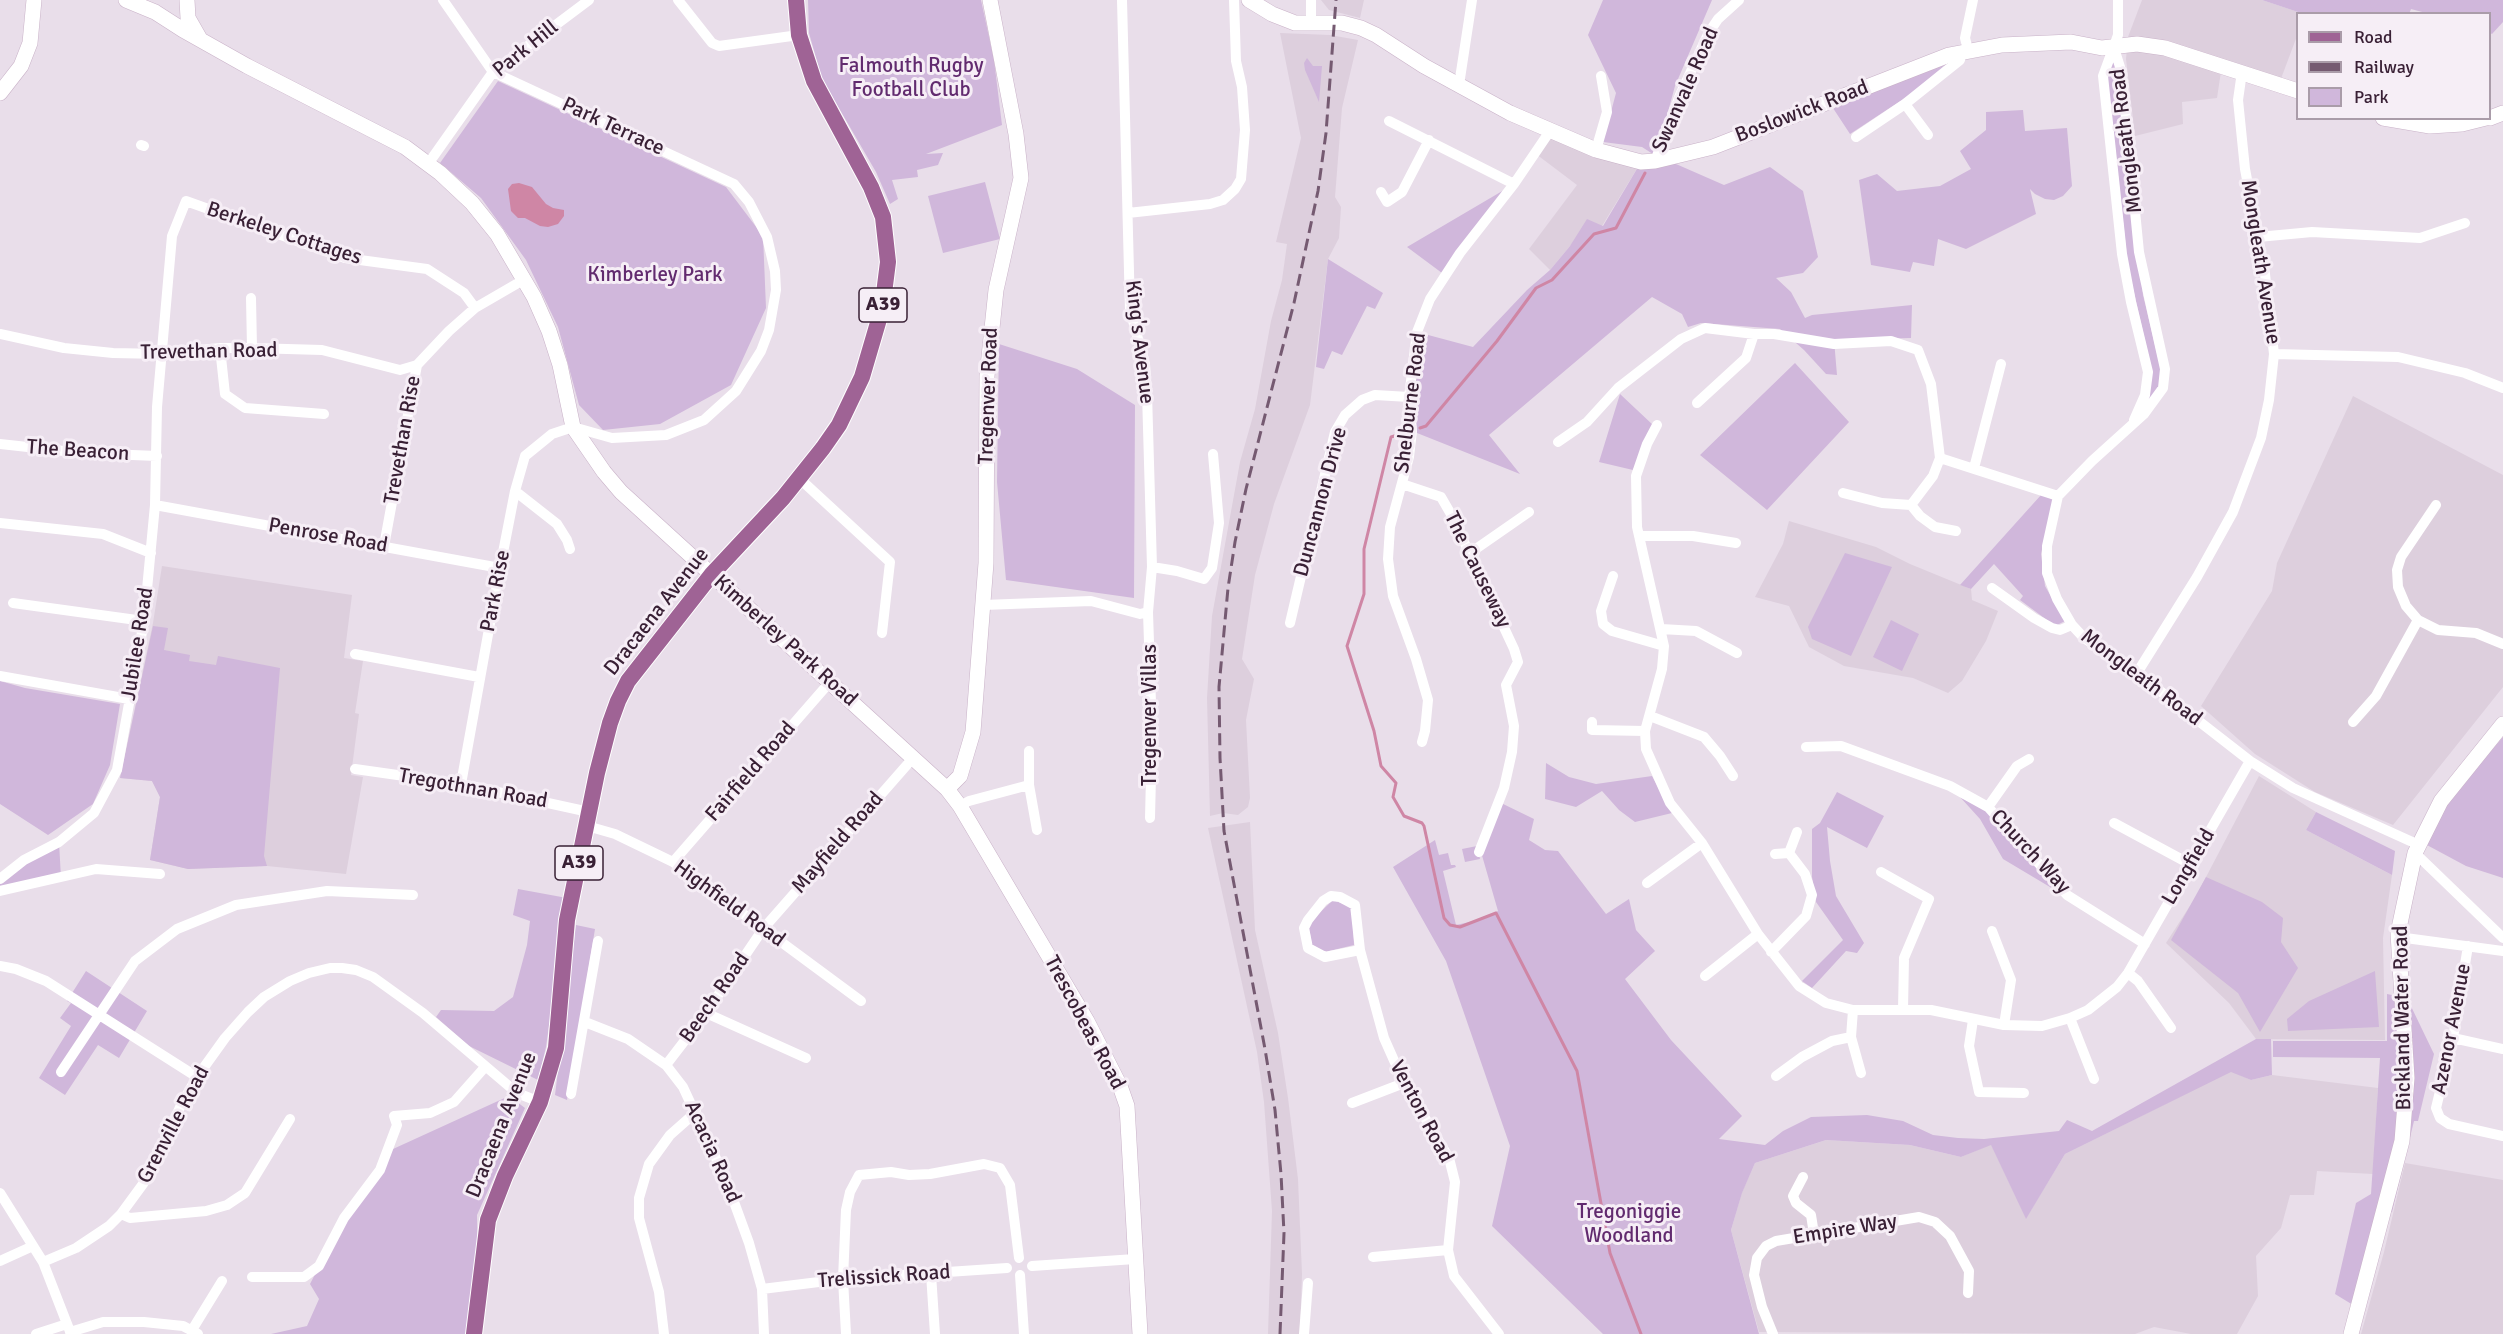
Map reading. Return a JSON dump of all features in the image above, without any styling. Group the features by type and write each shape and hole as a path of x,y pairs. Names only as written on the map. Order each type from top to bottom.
{"main road":[{"name":"Dracaena Avenue","path":"474,1334 488,1220 505,1176 540,1102 556,1048 567,920 610,723 628,681 712,574 800,479 839,425 862,377 882,309 888,262 883,217 871,188 814,81 799,35 796,0"}],"street":[{"path":"0,93 21,66 30,43 34,0"},
{"name":"Kimberley Park Road","path":"126,0 155,12 247,66 405,147 472,203 497,234 525,279 549,330 573,427 604,472 621,492 914,758 947,789 960,806"},
{"path":"155,12 175,8 185,0 188,18 200,39"},
{"path":"443,0 493,72"},
{"name":"Park Hill","path":"428,164 493,72 589,0"},
{"path":"678,0 712,43 719,46 799,35"},
{"name":"Tregenver Road","path":"947,789 960,776 973,732 986,563 987,376 996,290 1021,178 1016,134 990,0"},
{"name":"King's Avenue","path":"1122,0 1130,310 1145,364 1147,393 1152,567 1148,612"},
{"path":"1128,213 1210,204 1223,200 1235,189 1241,179 1245,130 1242,87 1236,61 1234,0"},
{"name":"Boslowick Road","path":"1249,0 1288,21 1311,24 1342,23 1369,31 1424,66 1510,113 1596,150 1641,162 1655,161 1713,147 1965,51 2001,45 2071,42 2102,48 2137,44 2165,48 2296,90"},
{"path":"1311,0 1311,24"},
{"path":"1459,85 1472,0"},
{"name":"Swanvale Road","path":"1655,161 1680,95 1718,19 1725,0"},
{"name":"Swanvale Road","path":"1718,19 1739,0"},
{"path":"1856,137 1905,104 1960,60 1965,51 1965,38 1973,0"},
{"path":"2114,48 2118,35 2118,0"},
{"name":"Mongleath Road","path":"2114,48 2123,87 2139,252 2165,369 2163,388 2155,401 2058,496 2047,546 2047,573 2057,599 2072,625 2084,638 2137,673 2250,761 2293,788 2417,849 2503,938"},
{"name":"Mongleath Road","path":"2114,48 2103,75 2114,182 2131,302 2148,372 2145,395 2132,423"},
{"name":"Park Terrace","path":"493,72 734,184 749,202 767,237 775,271 776,290 769,330 761,351 736,392 704,420 666,435 612,438 573,427"},
{"name":"Mongleath Avenue","path":"2137,673 2193,584 2233,512 2261,438 2270,400 2274,354 2265,274 2245,169 2238,100 2242,72"},
{"path":"1596,150 1607,112 1601,76"},
{"path":"1905,104 1928,135"},
{"path":"2396,120 2430,126 2462,124 2479,120"},
{"path":"1389,121 1514,184"},
{"name":"Shelburne Road","path":"1422,742 1428,700 1393,596 1388,559 1389,527 1409,457 1412,431 1409,397 1417,332 1430,299 1460,253 1514,184 1550,131"},
{"path":"1381,192 1387,202 1402,192 1429,140"},
{"name":"Berkeley Cottages","path":"186,201 345,258 427,269 464,293 476,308"},
{"name":"Jubilee Road","path":"0,879 24,860 59,842 93,813 117,770 144,621 155,505 157,407 172,236 186,201"},
{"path":"2258,237 2312,232 2420,238 2465,223"},
{"name":"Trevethan Rise","path":"384,546 417,365 449,330 476,308 525,279"},
{"path":"251,298 252,348"},
{"path":"1558,442 1587,422 1618,388 1681,339 1705,328 1774,334 1834,344 1891,341 1918,350 1931,384 1940,458 1933,476 1911,505"},
{"name":"Trevethan Road","path":"0,334 63,348 113,353 162,354 220,348 322,350 400,370 417,365"},
{"path":"1698,403 1746,358 1754,334"},
{"path":"220,348 225,394 245,408 324,414"},
{"path":"2274,354 2398,357 2465,373 2503,387"},
{"path":"1974,468 2001,364"},
{"name":"Duncannon Drive","path":"1290,623 1335,432 1345,415 1362,400 1375,395 1409,397"},
{"name":"Longfield","path":"1657,425 1647,444 1636,476 1639,536 1664,646 1662,669 1645,731 1646,749 1670,803 1702,843 1758,934 1799,986 1826,1003 1853,1010 1931,1010 2004,1025 2042,1026 2088,1010 2117,987 2128,973 2250,761"},
{"name":"Park Rise","path":"461,784 515,491 525,456 552,434 573,427"},
{"name":"The Beacon","path":"0,444 82,453 157,456"},
{"path":"1152,567 1204,579 1212,568 1219,523 1213,454"},
{"path":"1940,458 2058,496"},
{"path":"800,479 890,562 882,633"},
{"name":"The Causeway","path":"1402,484 1441,497 1470,553 1514,648 1518,662 1515,671 1507,681 1514,726 1512,752 1504,788 1479,852"},
{"path":"515,491 557,524 570,549"},
{"path":"1843,494 1882,503 1911,505 1920,516 1935,527 1956,531"},
{"name":"Penrose Road","path":"155,505 500,568"},
{"path":"2436,505 2401,557 2397,570 2398,587 2406,606 2418,620 2438,630 2475,633 2503,644"},
{"path":"1470,553 1529,512"},
{"path":"0,523 103,534 151,553"},
{"path":"1639,536 1692,536 1736,543"},
{"path":"1613,576 1601,611 1603,624 1612,631 1664,646"},
{"path":"1992,588 2052,628 2060,630 2072,625"},
{"path":"983,605 1091,601 1140,614 1148,612"},
{"path":"13,603 144,621"},
{"name":"Tregenver Villas","path":"1148,612 1152,734 1150,818"},
{"path":"2353,722 2376,696 2418,620"},
{"path":"1661,629 1696,631 1737,653"},
{"path":"355,654 479,677"},
{"path":"2,677 129,699"},
{"name":"Fairfield Road","path":"673,862 830,683"},
{"path":"1650,716 1704,737 1733,776"},
{"path":"1592,722 1592,730 1645,731"},
{"name":"Bickland Water Road","path":"2351,1334 2403,1130 2407,1078 2398,937 2403,900 2417,849 2441,801 2503,724"},
{"name":"Church Way","path":"1806,747 1841,746 1950,786 1988,807 2067,895 2145,944"},
{"path":"1029,751 1029,785 1037,830"},
{"name":"Mayfield Road","path":"763,929 914,758"},
{"path":"1988,807 2017,766 2029,759"},
{"name":"Tregothnan Road","path":"356,769 461,784 588,819"},
{"path":"960,806 969,801 1029,785"},
{"name":"Trescobeas Road","path":"960,806 1087,1021 1120,1086 1127,1106 1140,1334"},
{"name":"Highfield Road","path":"588,819 673,862 861,1001"},
{"path":"2114,823 2190,864"},
{"path":"1789,853 1797,832"},
{"path":"1647,883 1702,843"},
{"path":"1775,854 1789,853"},
{"path":"1771,952 1806,916 1812,895 1805,874 1789,853"},
{"path":"0,891 96,869 160,874"},
{"path":"1881,872 1929,899 1904,958 1903,1010"},
{"path":"62,1072 135,961 177,930 236,905 327,891 413,895"},
{"name":"Venton Road","path":"1360,950 1325,957 1308,948 1304,928 1323,901 1331,896 1340,897 1355,905 1360,950 1384,1038 1404,1083 1449,1158 1455,1182 1448,1250 1455,1276 1499,1334"},
{"name":"Beech Road","path":"666,1065 706,1013 763,929"},
{"path":"1992,931 2011,980 2004,1025"},
{"path":"1705,976 1758,934"},
{"path":"2398,937 2503,951"},
{"path":"571,1094 598,941"},
{"name":"Azenor Avenue","path":"2468,946 2453,1038 2436,1108 2440,1118 2449,1124 2503,1136"},
{"path":"0,966 16,969 46,981 197,1077"},
{"name":"Grenville Road","path":"43,1262 76,1248 109,1226 121,1214 155,1163 181,1105 197,1077 225,1038 264,998 290,981 309,973 330,968 356,970 373,977 423,1013 517,1093 540,1102"},
{"path":"2128,973 2139,981 2171,1028"},
{"path":"1853,1010 1851,1037 1861,1073"},
{"path":"706,1013 806,1058"},
{"path":"2070,1018 2094,1079"},
{"path":"1973,1020 1969,1047 1979,1092 2024,1093"},
{"name":"Acacia Road","path":"585,1022 628,1039 666,1065 683,1087 726,1180 749,1243 762,1289 764,1334"},
{"path":"1776,1076 1802,1057 1832,1041 1851,1037"},
{"path":"2453,1038 2503,1049"},
{"path":"252,1277 304,1277 319,1266 344,1218 380,1170 397,1125 394,1116 430,1113 454,1102 485,1067"},
{"path":"1352,1103 1404,1083"},
{"path":"664,1334 659,1292 639,1218 639,1198 649,1164 670,1135 696,1112"},
{"path":"121,1214 130,1218 206,1211 227,1205 245,1193 290,1119"},
{"path":"846,1334 843,1279 845,1222 850,1192 859,1175 891,1172 909,1175 930,1174 984,1164 1000,1168 1010,1185 1019,1258"},
{"path":"1803,1177 1793,1196 1796,1203 1811,1215 1814,1234"},
{"path":"0,1193 43,1262 69,1330"},
{"name":"Empire Way","path":"1773,1334 1762,1307 1754,1275 1757,1258 1766,1246 1776,1241 1919,1217 1935,1222 1950,1236 1969,1271 1968,1293"},
{"path":"0,1260 33,1246"},
{"path":"1373,1257 1448,1250"},
{"path":"1019,1258 1028,1258 1032,1262 1032,1270 1028,1274 1012,1275 1006,1264 1010,1260 1019,1258"},
{"path":"1032,1266 1135,1259"},
{"name":"Trelissick Road","path":"762,1289 843,1279 1007,1268"},
{"path":"932,1274 935,1334"},
{"path":"1020,1275 1024,1334"},
{"path":"36,1334 69,1330 103,1322 183,1326 195,1332 222,1281"},
{"path":"1304,1334 1308,1283"}],"shaded area":[{"path":"1321,0 1364,0 1360,18 1329,10"},
{"path":"2142,0 2262,0 2298,12 2296,12 2296,39 2279,84 2222,65 2217,98 2182,102 2183,124 2135,136 2126,59 2128,37"},
{"path":"1280,33 1330,35 1358,40 1342,108 1335,197 1341,207 1339,238 1328,259 1310,405 1274,504 1255,575 1242,659 1254,679 1246,720 1250,798 1248,807 1238,815 1223,813 1210,816 1207,698 1212,616 1240,462 1255,409 1271,321 1282,280 1287,244 1276,242 1301,138"},
{"path":"1550,131 1641,162 1602,226 1570,246 1550,270 1529,249 1577,185 1536,154"},
{"path":"519,183 532,187 546,204 564,210 564,216 558,224 548,227 540,226 525,218 518,218 511,211 508,189 512,184"},
{"path":"2353,396 2503,475 2503,687 2393,825 2315,792 2255,754 2201,706 2272,591 2277,563"},
{"path":"1789,521 1876,547 1910,564 1971,589 1972,600 1998,611 1986,641 1962,681 1948,693 1913,678 1844,666 1809,647 1789,606 1755,597 1783,544"},
{"path":"162,566 352,595 344,658 363,661 355,713 359,714 351,775 363,777 346,874 267,866 188,869 150,860 160,797 152,781 120,778 153,623"},
{"path":"2259,776 2316,812 2306,830 2392,875 2383,938 2385,1040 2256,1039 2229,1003 2166,943 2195,898"},
{"path":"1250,822 1255,930 1278,1033 1298,1179 1302,1274 1300,1334 1268,1334 1272,1211 1264,1102 1257,1052 1208,828"},
{"path":"2231,1071 2251,1080 2272,1075 2378,1088 2373,1174 2317,1171 2314,1195 2290,1195 2281,1228 2256,1256 2258,1296 2237,1334 2191,1334 2154,1327 2135,1334 1759,1332 1731,1230 1742,1192 1755,1163 1826,1140 1910,1145 1961,1157 1991,1144 2026,1218 2065,1154"},
{"path":"2405,1163 2503,1180 2503,1334 2361,1334 2384,1252"}],"green space":[{"name":"Falmouth Rugby Football Club","path":"808,0 981,0 994,60 1002,125 926,154 943,153 938,165 917,170 918,177 892,180 898,199 890,204 876,172 822,79 809,33"},
{"path":"1603,0 1712,0 1675,86 1656,156 1642,147 1603,142 1616,93 1588,35"},
{"path":"2262,0 2503,0 2503,22 2492,34 2491,12 2422,12 2411,9 2410,12 2298,12"},
{"path":"1956,56 1908,96 1850,134 1831,105"},
{"path":"2113,56 2118,69 2143,295 2161,370 2159,386 2145,407 2152,371 2128,266 2107,75"},
{"path":"1307,58 1313,66 1322,66 1319,102 1305,70 1304,63"},
{"name":"Kimberley Park","path":"498,81 726,187 763,236 766,308 731,385 660,424 603,430 579,405 558,327 526,260 481,198 440,163"},
{"path":"2023,110 2025,131 2067,128 2072,186 2063,196 2054,200 2045,199 2030,189 2036,214 1966,249 1938,239 1934,266 1913,262 1910,272 1871,265 1859,180 1877,174 1897,191 1940,186 1971,169 1960,151 1986,130 1986,112"},
{"path":"1641,162 1676,164 1724,185 1770,167 1803,191 1818,257 1803,273 1776,278 1791,292 1805,318 1812,315 1912,305 1911,338 1834,340 1837,375 1826,374 1780,329 1701,323 1688,327 1682,314 1652,297 1489,435 1520,474 1412,431 1417,332 1473,347 1527,290 1550,270 1570,246 1587,219 1603,226"},
{"path":"985,182 1000,239 943,253 928,196"},
{"path":"1504,190 1442,273 1407,247"},
{"path":"1328,259 1383,293 1375,309 1367,306 1342,355 1332,351 1324,369 1316,367"},
{"path":"999,344 1077,369 1135,405 1134,598 1006,580 997,482"},
{"path":"1795,363 1849,422 1767,510 1700,455"},
{"path":"1620,394 1653,425 1633,470 1599,462"},
{"path":"2041,495 2053,499 2041,554 2045,586 2065,621 2055,626 2020,600 2023,596 1994,564 1971,589 1960,585"},
{"path":"1845,553 1892,567 1851,656 1812,639 1808,627"},
{"path":"1891,620 1919,634 1902,671 1873,657"},
{"path":"153,626 168,628 164,650 190,655 189,661 216,665 218,656 280,668 264,856 267,866 188,869 150,860 160,797 152,781 120,778"},
{"path":"0,681 25,688 120,704 110,765 93,804 48,835 0,804"},
{"path":"2503,737 2503,878 2466,866 2425,844 2445,804"},
{"path":"1546,763 1569,777 1596,784 1652,776 1672,813 1635,822 1619,810 1602,791 1576,807 1545,799"},
{"path":"1837,792 1884,816 1867,848 1827,827 1836,896 1864,943 1857,953 1846,951 1812,988 1802,981 1843,940 1816,902 1812,877 1812,829 1820,823"},
{"path":"1960,797 1989,812 2056,886 2055,890 2003,859 1980,819"},
{"name":"Tregoniggie Woodland","path":"1499,802 1534,819 1529,840 1545,850 1558,851 1606,914 1629,899 1636,930 1655,951 1625,979 1671,1040 1742,1116 1719,1139 1765,1145 1783,1131 1811,1117 1867,1115 1903,1121 1933,1135 1958,1138 1984,1139 2059,1131 2067,1120 2092,1131 2256,1039 2271,1039 2272,1075 2251,1080 2231,1072 2065,1154 2026,1219 1991,1145 1961,1157 1910,1145 1826,1140 1755,1163 1742,1193 1731,1230 1759,1334 1603,1334 1492,1226 1510,1146 1446,961 1393,867 1435,840 1439,855 1448,853 1451,865 1456,867 1443,871 1456,925 1474,921 1498,911 1481,852"},
{"path":"2316,812 2395,851 2392,875 2306,830"},
{"path":"59,842 61,878 0,891 0,879"},
{"path":"1477,846 1480,859 1465,862 1462,849"},
{"path":"2206,877 2262,902 2283,918 2281,942 2298,968 2260,1032 2238,993 2171,940"},
{"path":"518,889 567,898 546,1047 538,1080 469,1046 436,1017 441,1010 494,1011 513,997 527,945 530,921 513,915"},
{"path":"1333,900 1352,907 1354,945 1325,952 1312,945 1309,928 1312,920"},
{"path":"576,925 595,929 567,1100 555,1095"},
{"path":"86,971 147,1011 119,1058 98,1045 65,1095 39,1078 71,1026 60,1018 71,1003 67,1001"},
{"path":"2375,971 2379,1027 2288,1031 2287,1019 2309,1001"},
{"path":"2387,994 2407,998 2434,1054 2418,1121 2414,1121 2392,1212 2379,1212 2353,1305 2335,1294 2356,1203 2371,1194 2380,1058 2273,1057 2273,1041 2387,1041"},
{"path":"509,1096 525,1108 477,1215 478,1289 475,1334 271,1334 307,1326 319,1299 310,1284 344,1218 393,1149"}],"waterway":[{"path":"1420,428 1426,426 1497,341 1536,288 1552,280 1594,234 1616,228 1645,173"},
{"path":"1404,433 1391,437 1364,549 1364,594 1347,646 1374,731 1381,766 1396,783 1393,797 1404,816 1424,826 1444,918 1450,925 1460,927 1496,913 1577,1071 1610,1253 1641,1334"}],"railway":[{"path":"1280,1334 1284,1233 1275,1110 1224,831 1219,687 1228,588 1235,542 1246,489 1294,303 1318,191 1326,133 1336,0"}]}
